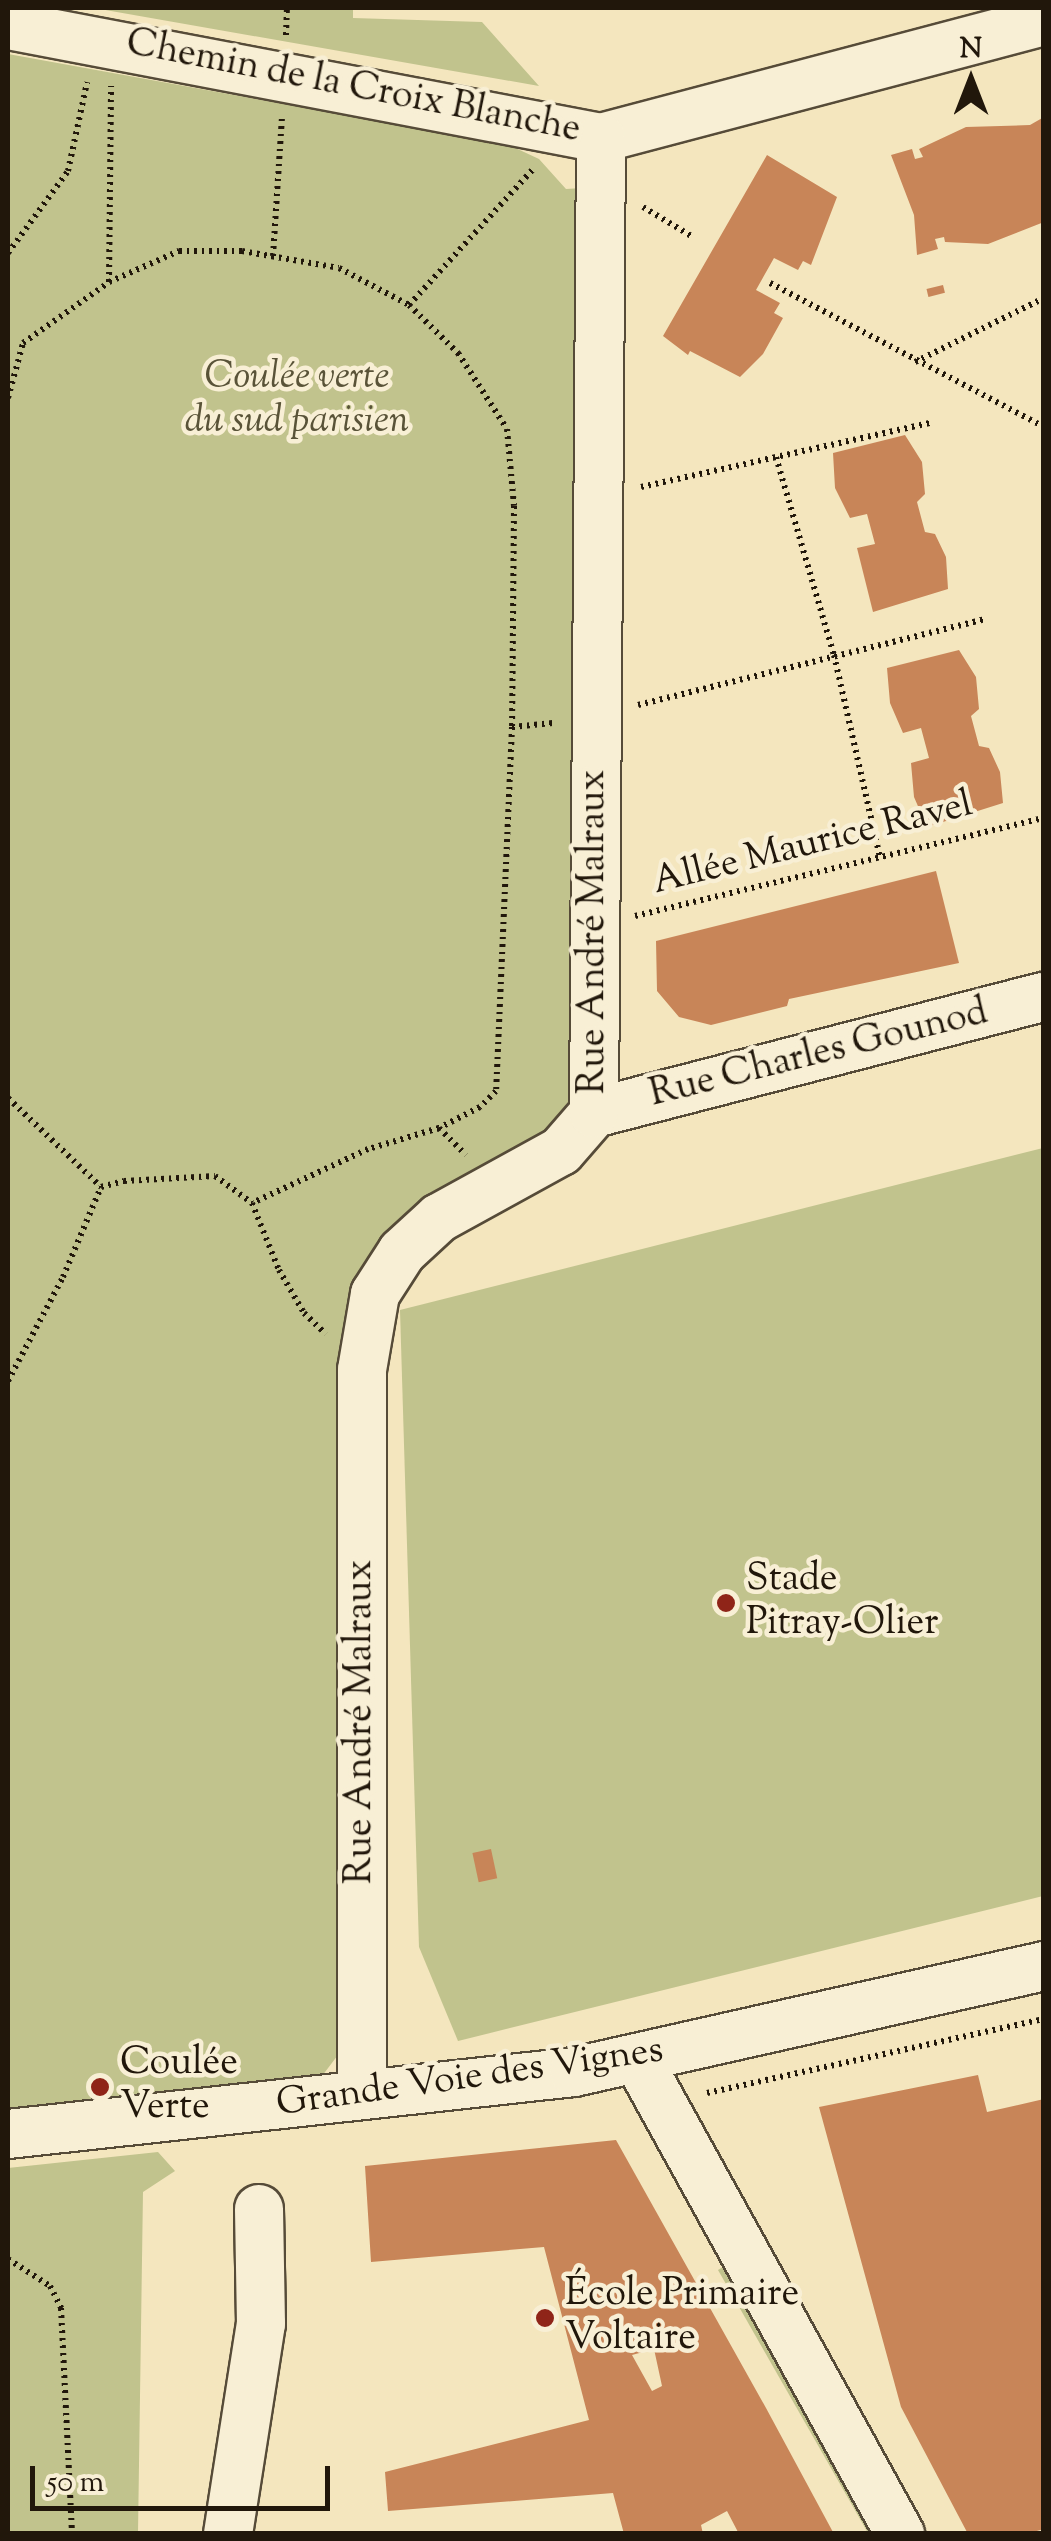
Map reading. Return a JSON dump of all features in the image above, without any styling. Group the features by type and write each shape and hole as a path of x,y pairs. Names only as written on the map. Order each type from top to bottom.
{"street":[{"name":"Chemin de la Croix Blanche","path":"8,25 99,56 284,76 601,138 1044,21"},
{"name":"Rue André Malraux","path":"362,2096 362,1370 374,1294 402,1252 438,1218 561,1151 594,1113 601,138"},
{"name":"Rue Charles Gounod","path":"594,1113 1044,997"},
{"name":"Grande Voie des Vignes","path":"8,2134 362,2096 638,2060 1044,1966"},
{"path":"638,2060 900,2534"},
{"path":"228,2534 261,2324 258,2209"}],"path":[{"path":"273,256 287,8"},
{"path":"8,254 68,170 99,56"},
{"path":"99,56 109,282"},
{"path":"409,305 522,182"},
{"path":"8,398 24,343 109,282 179,251 273,256 339,268 409,305 458,353 507,429 514,506 512,727 496,1091 439,1128 368,1149 252,1203"},
{"path":"770,283 914,363 1044,427"},
{"path":"914,363 1044,298"},
{"path":"598,497 933,422"},
{"path":"776,458 834,655 880,857"},
{"path":"596,718 986,619"},
{"name":"Allée Maurice Ravel","path":"595,925 1044,818"},
{"path":"8,1098 101,1188"},
{"path":"101,1188 215,1176 252,1203 304,1314 362,1370"},
{"path":"8,1380 63,1277 101,1188"},
{"path":"661,2104 1044,2019"},
{"path":"8,2259 50,2286 62,2308 72,2534"}],"green space":[{"path":"94,8 353,8 353,18 482,22 539,86"},
{"name":"Coulée verte du sud parisien","path":"8,54 509,145 539,159 566,189 582,188 581,1089 567,1121 400,1219 362,1271 341,2051 322,2076 8,2114"},
{"name":"Stade Pitray-Olier","path":"1043,1148 1043,1896 458,2041 419,1947 400,1310"},
{"path":"158,2152 175,2171 143,2192 138,2533 8,2533 8,2168"},
{"path":"728,2264 875,2533 868,2533 718,2270"}],"building":[{"path":"1044,117 1044,222 988,244 935,239 938,249 917,255 914,215 891,155 912,149 915,159 923,157 919,149 966,127 1030,125"},
{"path":"767,155 837,197 811,265 803,261 798,270 774,258 756,290 780,303 774,313 783,318 763,354 740,377 690,351 688,355 663,336"},
{"path":"943,285 945,293 928,297 927,289"},
{"path":"905,435 922,462 925,494 917,502 925,532 935,534 946,557 948,589 873,612 857,548 875,544 867,514 850,518 835,488 833,453"},
{"path":"959,650 976,677 979,709 971,716 979,746 989,748 1000,772 1003,803 927,827 914,797 911,763 929,758 921,728 903,733 890,703 887,668"},
{"path":"936,871 959,963 789,999 787,1006 711,1025 679,1017 657,991 656,941"},
{"path":"491,1849 497,1878 479,1882 472,1853"},
{"path":"978,2075 987,2112 1044,2099 1044,2529 1026,2534 968,2534 901,2407 819,2107"},
{"name":"École Primaire Voltaire","path":"616,2140 834,2534 739,2534 727,2511 701,2525 703,2534 624,2534 613,2493 388,2511 385,2472 589,2420 544,2247 371,2262 365,2166","holes":["654,2349 662,2386 652,2391 632,2355"]}],"place":[{"name":"Stade Pitray-Olier","path":"726,1603"},
{"name":"Coulée Verte","path":"100,2087"},
{"name":"École Primaire Voltaire","path":"545,2318"}]}
